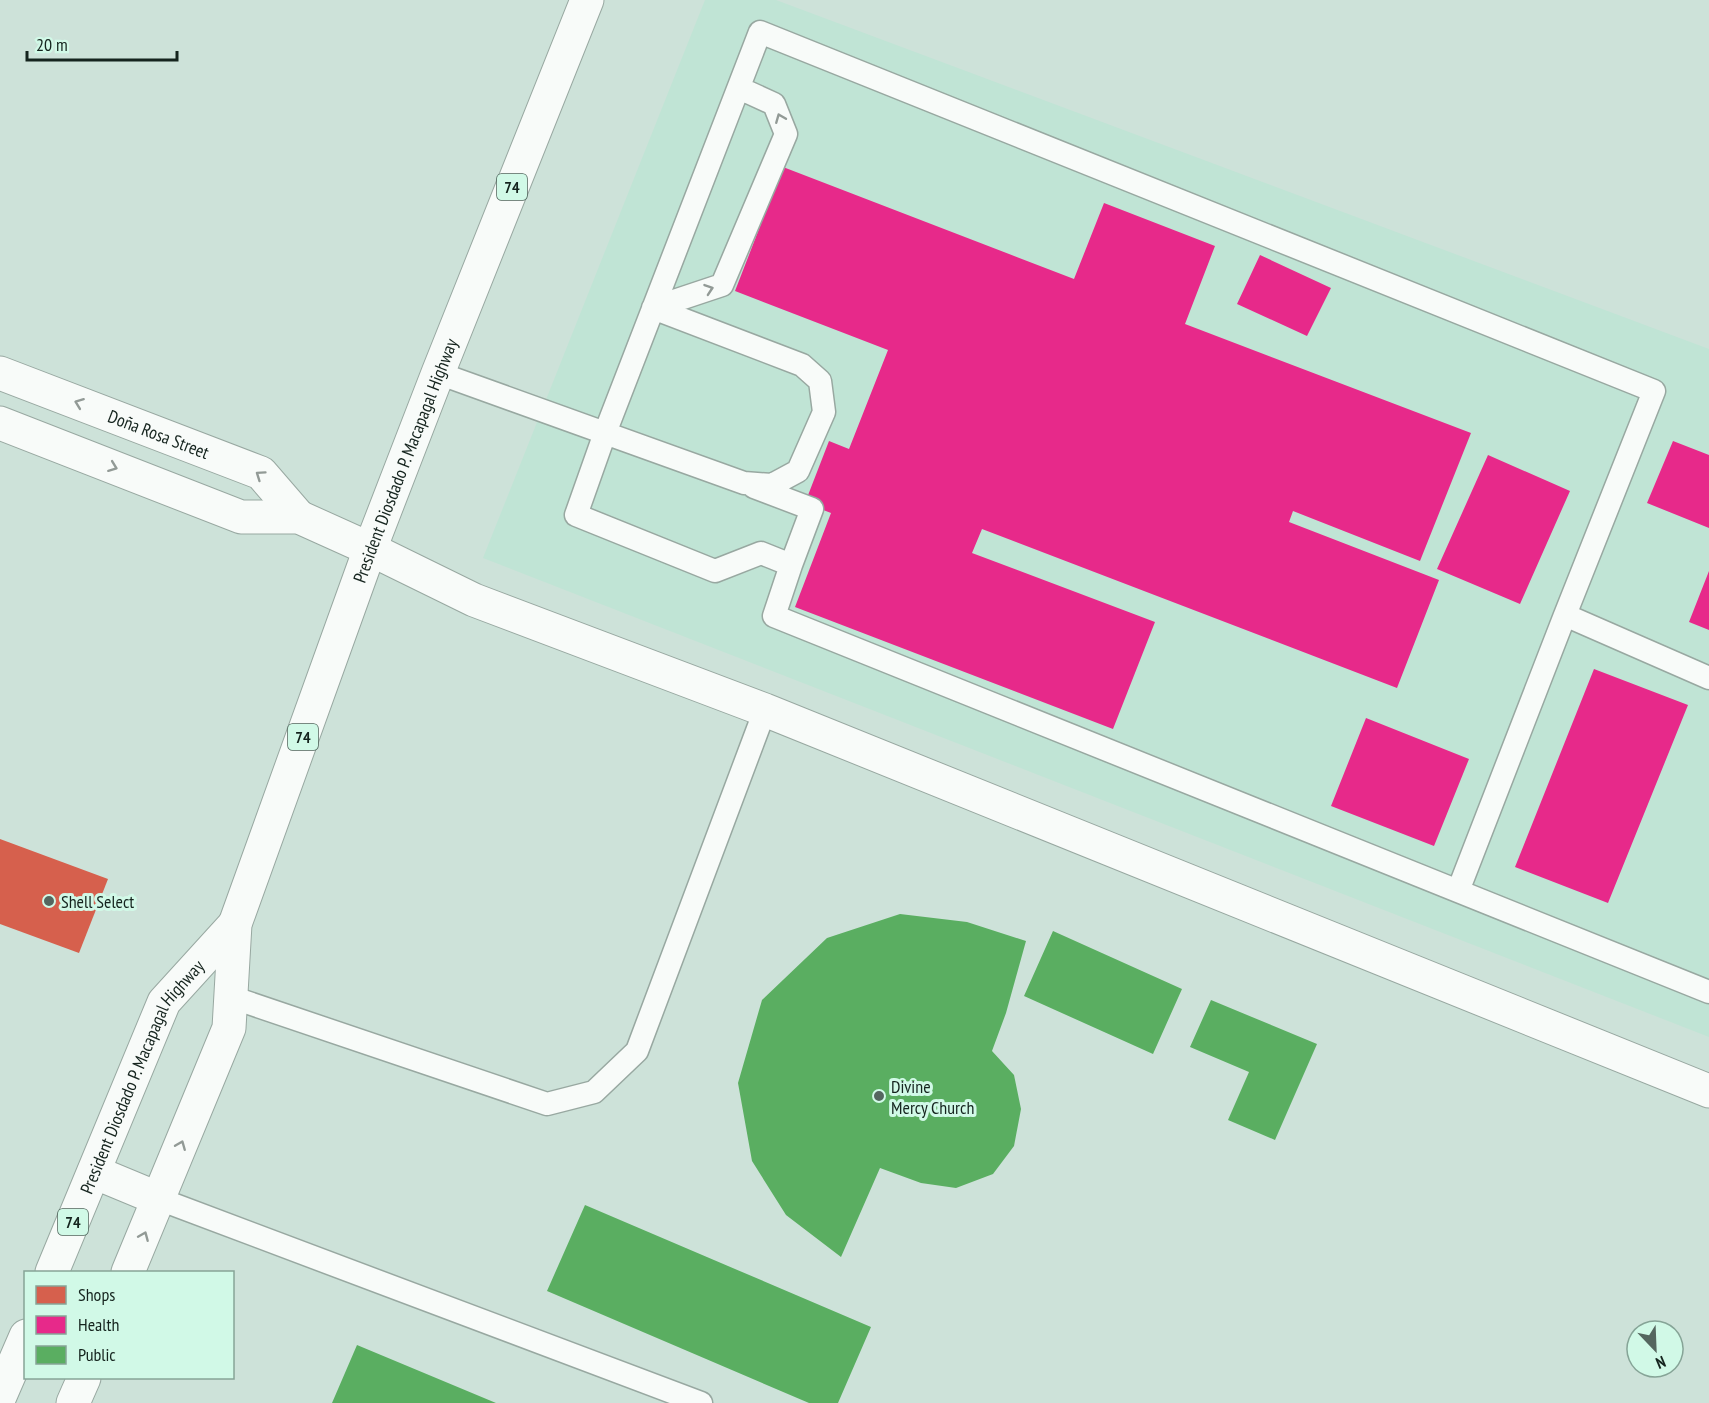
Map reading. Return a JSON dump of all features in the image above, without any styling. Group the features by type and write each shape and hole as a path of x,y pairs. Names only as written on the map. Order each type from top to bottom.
{"main road":[{"name":"President Diosdado P. Macapagal Highway","path":"128,1271 229,1028 235,924 370,549 587,0"},
{"name":"Doña Rosa Street","path":"0,373 261,473 299,518"},
{"name":"Doña Rosa Street","path":"0,423 241,517 299,518 370,549 474,600 765,710 1709,1091"},
{"name":"President Diosdado P. Macapagal Highway","path":"52,1271 164,1002 235,924"},
{"path":"94,1172 159,1199"},
{"path":"0,1396 24,1341"},
{"path":"73,1403 83,1379"}],"lane":[{"path":"791,565 762,553 715,571 576,515 605,433 760,32 1654,391 1458,891"},
{"path":"653,309 722,285 786,134 774,104 739,87"},
{"path":"653,309 802,365 820,381 824,412 798,471 772,485 744,483"},
{"path":"438,373 812,509 774,616 1709,992"},
{"path":"1565,615 1709,678"},
{"path":"231,997 547,1104 594,1092 637,1051 765,710"},
{"path":"159,1199 701,1403"}],"shaded area":[{"path":"705,0 776,0 1709,349 1709,1037 483,558"}],"building: Shops":[{"name":"Shell Select","path":"0,839 108,879 79,953 0,924"}],"building: Health":[{"path":"783,167 1074,279 1104,203 1215,246 1185,324 1471,433 1420,561 1293,511 1289,522 1439,580 1397,688 982,529 972,553 1155,622 1113,729 795,607 831,513 805,503 829,441 849,449 888,350 735,291"},
{"path":"1260,255 1331,288 1307,336 1237,304"},
{"path":"1673,441 1709,455 1709,528 1647,503"},
{"path":"1488,455 1570,491 1520,604 1437,569"},
{"path":"1709,571 1709,630 1689,622"},
{"path":"1594,669 1688,705 1608,903 1515,867"},
{"path":"1366,718 1469,759 1434,846 1331,806"}],"building: Public":[{"name":"Divine Mercy Church","path":"900,914 967,922 1026,941 1006,1013 992,1051 1014,1075 1021,1109 1014,1146 993,1174 956,1188 921,1183 880,1168 841,1257 786,1215 752,1161 738,1083 762,1000 827,938"},
{"path":"1053,931 1182,989 1153,1054 1024,996"},
{"path":"1211,1000 1317,1044 1275,1140 1228,1120 1249,1072 1190,1047"},
{"path":"585,1205 871,1327 838,1403 809,1403 547,1291"},
{"path":"357,1345 496,1403 332,1403"}],"place":[{"name":"Shell Select","path":"49,901"},
{"name":"Divine Mercy Church","path":"879,1096"}]}
